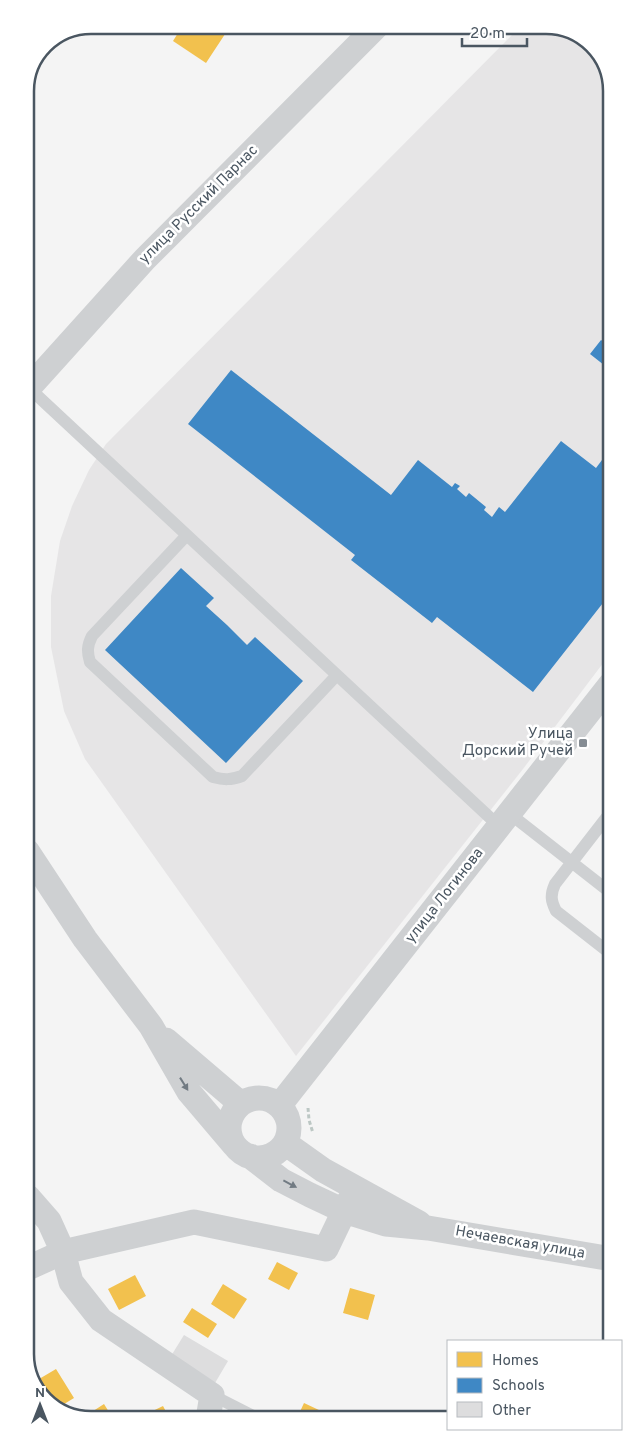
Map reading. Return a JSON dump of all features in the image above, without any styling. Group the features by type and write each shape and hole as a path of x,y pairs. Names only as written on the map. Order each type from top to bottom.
{"street":[{"name":"улица Русский Парнас","path":"34,381 145,259 369,34"},
{"name":"улица Логинова","path":"279,1106 603,694"},
{"path":"34,862 85,939 151,1026 190,1092 242,1150 260,1158 280,1149 288,1136 286,1114 279,1106 262,1098 247,1100 241,1104 231,1116 229,1131 242,1150"},
{"path":"151,1026 241,1104"},
{"name":"Нечаевская улица","path":"285,1143 323,1170 428,1228"},
{"name":"Нечаевская улица","path":"242,1150 281,1180 347,1206 386,1224 428,1228 603,1257"},
{"path":"34,1204 49,1221 63,1252 71,1282 101,1320 210,1407"},
{"path":"34,1265 63,1252 194,1222 326,1249 347,1206"}],"lane":[{"path":"34,395 337,675 505,820 572,862 603,886"},
{"path":"187,535 92,636 88,643 87,652 90,662 184,750 213,776 222,780 231,780 242,776 337,675"},
{"path":"603,822 555,884 551,892 551,901 556,911 603,948"},
{"path":"210,1407 227,1411"}],"path":[{"path":"310,1102 309,1120 311,1131 315,1137"}],"shaded area":[{"path":"513,34 550,34 561,36 575,41 587,50 600,72 603,83 603,663 523,769 296,1056 85,759 64,711 51,647 51,596 60,541 72,506 89,470 106,444"}],"building: Homes":[{"path":"177,34 225,34 206,63 173,41"},
{"path":"277,1262 298,1273 289,1290 268,1279"},
{"path":"135,1275 146,1296 119,1310 108,1289"},
{"path":"223,1284 247,1299 234,1319 211,1304"},
{"path":"350,1288 375,1295 368,1320 343,1313"},
{"path":"192,1308 217,1324 208,1338 183,1322"},
{"path":"56,1369 63,1380 41,1380"},
{"path":"65,1384 74,1398 65,1404"},
{"path":"304,1403 321,1411 300,1411"},
{"path":"104,1404 108,1411 93,1411"},
{"path":"163,1406 166,1411 153,1411"}],"building: Schools":[{"path":"601,340 603,341 603,364 590,354"},
{"path":"231,370 391,495 418,460 452,487 455,483 460,486 457,489 466,497 469,493 486,507 484,510 492,517 499,507 505,512 561,441 596,468 603,461 603,603 533,692 437,617 432,623 351,560 355,555 188,424"},
{"path":"181,568 214,598 206,606 247,645 255,637 303,681 226,763 105,650"}],"building: Other":[{"path":"184,1335 228,1361 215,1383 171,1356"}],"place":[{"name":"Улица Дорский Ручей","path":"583,743"}]}
